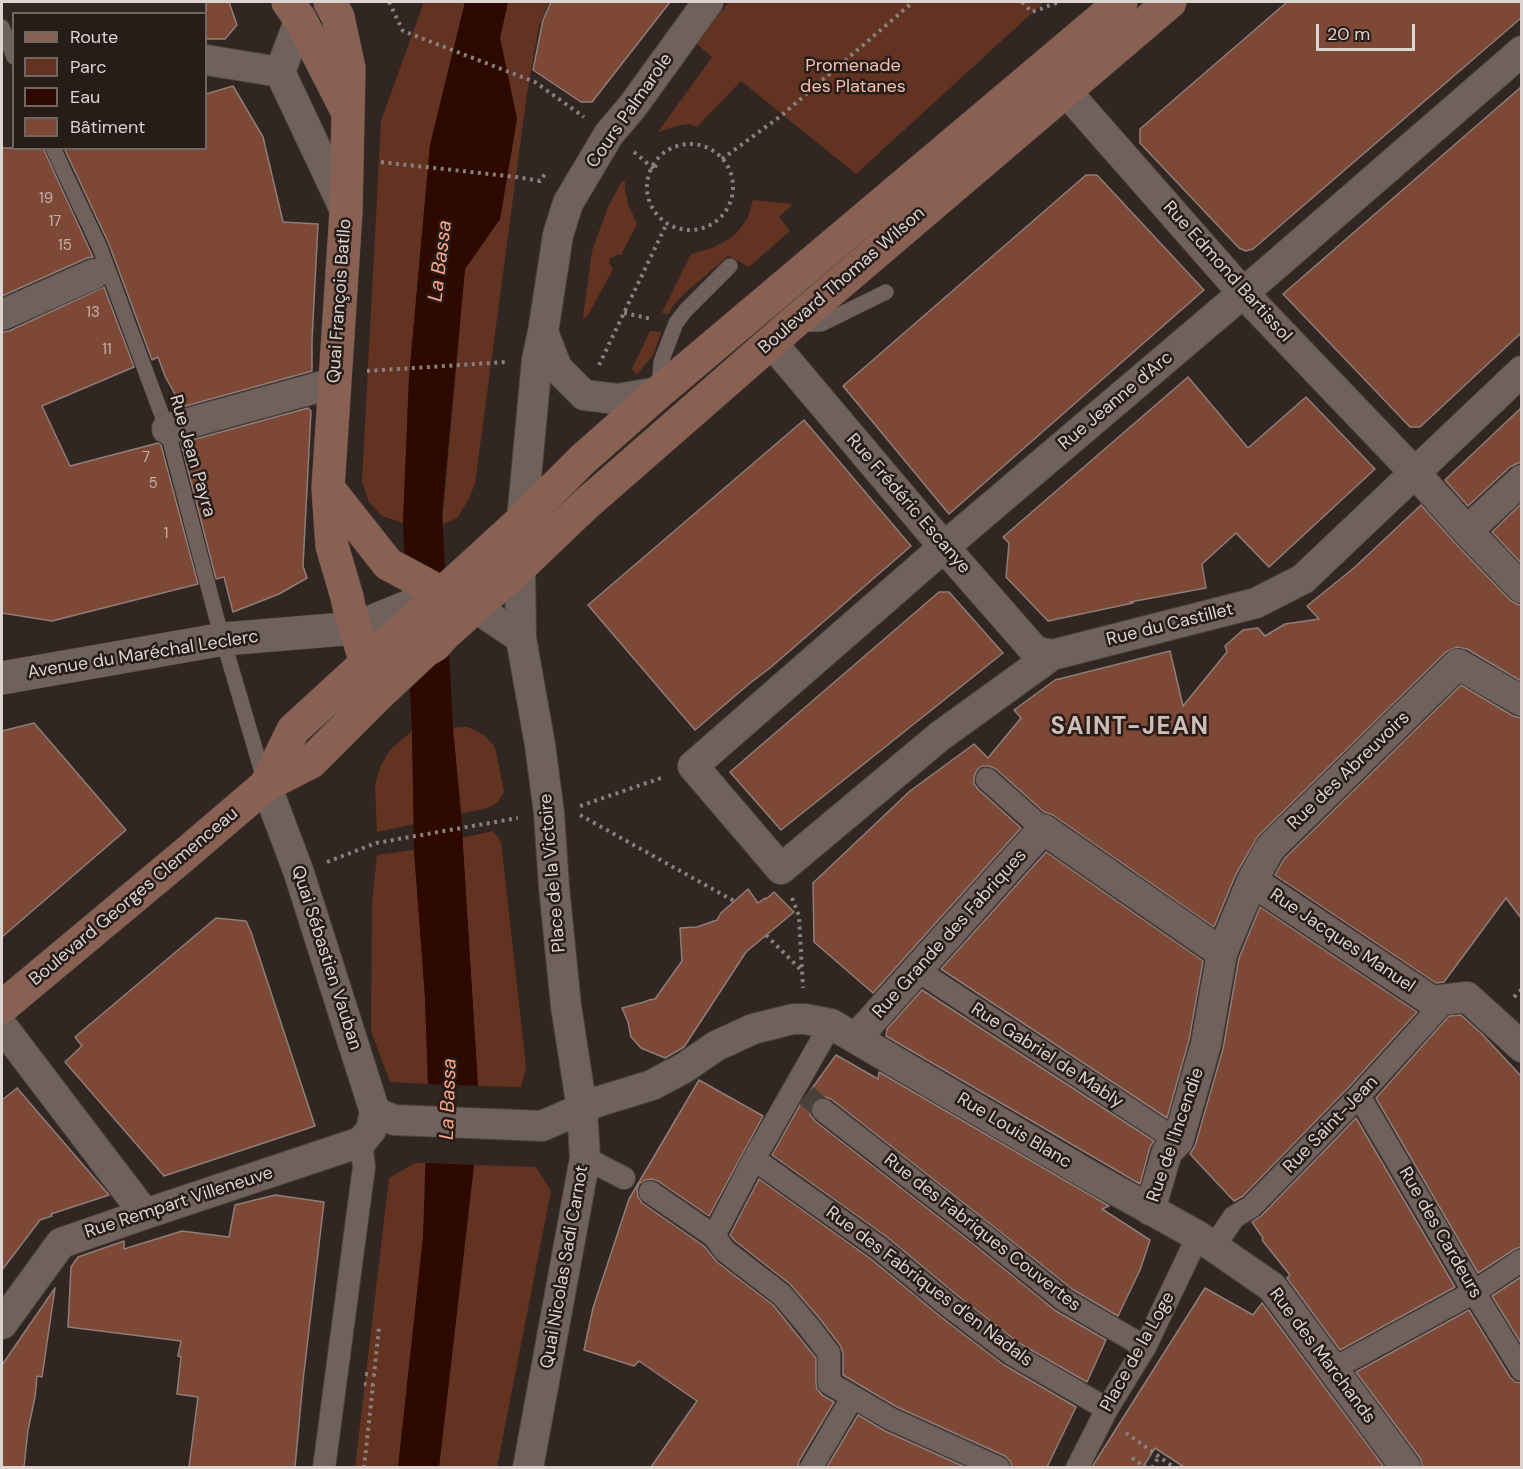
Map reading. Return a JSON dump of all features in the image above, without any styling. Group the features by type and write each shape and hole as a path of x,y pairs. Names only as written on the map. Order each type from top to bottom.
{"main road":[{"name":"Quai François Batllo","path":"266,785 293,730 393,635 347,597 332,546 328,488 348,377 338,338 346,212 349,68 338,17 330,2"},
{"name":"Boulevard Thomas Wilson","path":"393,635 520,522 583,459 659,392 1121,2"},
{"name":"Boulevard Thomas Wilson","path":"393,635 475,607 585,505 782,333 1170,2"},
{"name":"Quai François Batllo","path":"294,10 348,113"},
{"path":"328,488 388,564 442,593 475,607"},
{"path":"266,785 311,762 377,696 393,635"},
{"name":"Boulevard Georges Clemenceau","path":"2,1007 266,785"}],"street":[{"name":"Cours Palmarole","path":"518,568 520,522 537,360 558,235 568,203 609,134 632,107 708,2"},
{"path":"294,10 280,72 346,212"},
{"name":"Rue Jeanne d'Arc","path":"701,758 944,547 1244,293 1521,51"},
{"path":"207,60 280,72"},
{"name":"Rue Edmond Bartissol","path":"1043,67 1066,90 1244,293 1521,588"},
{"path":"2,315 94,274"},
{"path":"543,332 557,368 584,395 617,399 659,392"},
{"name":"Rue Frédéric Escanye","path":"782,333 944,547 1035,651 1052,655"},
{"name":"Rue du Castillet","path":"791,861 940,735 1052,655 1256,603 1303,579 1521,371"},
{"path":"167,429 348,377"},
{"path":"1467,531 1521,480"},
{"name":"Place de la Victoire","path":"518,568 521,638 540,745 549,813 566,1006 582,1109"},
{"path":"475,607 521,638"},
{"name":"Avenue du Maréchal Leclerc","path":"2,678 224,639 393,635"},
{"name":"Rue des Abreuvoirs","path":"1222,953 1252,881 1270,848 1458,664 1521,701"},
{"path":"701,758 791,861"},
{"path":"987,779 1043,829 1222,953"},
{"name":"Quai Sébastien Vauban","path":"266,785 385,1116"},
{"name":"Rue Grande des Fabriques","path":"856,1038 1043,829"},
{"name":"Rue Jacques Manuel","path":"1252,881 1440,1000"},
{"name":"Rue de l'Incendie","path":"1150,1210 1167,1152 1178,1141 1206,1044 1222,953"},
{"name":"Rue Gabriel de Mably","path":"917,970 1178,1141"},
{"path":"1440,1000 1467,998 1521,1047"},
{"name":"Rue Saint-Jean","path":"1206,1242 1234,1217 1251,1208 1359,1096 1440,1000"},
{"path":"324,1467 364,1167 361,1142 385,1116 542,1126 597,1102 652,1085 684,1068 716,1046 753,1029 793,1019 818,1022 801,1091 754,1159 714,1236"},
{"name":"Rue Louis Blanc","path":"818,1022 856,1038 1206,1242"},
{"path":"2,1026 145,1214"},
{"name":"Rue des Cardeurs","path":"1359,1096 1521,1370"},
{"name":"Quai Nicolas Sadi Carnot","path":"528,1467 585,1158 582,1109"},
{"name":"Rue des Fabriques Couvertes","path":"823,1110 1064,1300 1145,1347"},
{"name":"Rue Rempart Villeneuve","path":"2,1324 61,1243 361,1142"},
{"path":"585,1158 624,1178"},
{"name":"Rue des Fabriques d'en Nadals","path":"754,1159 879,1248 950,1307 1012,1353 1107,1409"},
{"path":"650,1192 714,1236 725,1251 782,1295 829,1353 829,1383 891,1419 999,1467"},
{"name":"Place de la Loge","path":"1077,1467 1107,1409 1206,1242"},
{"name":"Rue des Marchands","path":"1206,1242 1272,1287 1406,1467"},
{"path":"1333,1369 1474,1292 1521,1260"},
{"path":"810,1467 852,1398"}],"lane":[{"path":"2,27 12,52"},
{"name":"Rue Jean Payra","path":"54,150 100,248 167,429 216,616 266,785"},
{"path":"659,392 661,362 676,323 684,311 730,266"},
{"path":"782,333 821,324 886,292"}],"path":[{"path":"390,2 403,31 535,82 609,134"},
{"path":"722,159 783,115 914,2"},
{"path":"1022,2 1032,12 1059,2"},
{"path":"681,145 696,145 711,149 722,159 730,171 733,185 731,200 724,214 713,224 699,229 684,230 667,223 658,215 650,203 647,188 649,174 656,160 668,150 681,145"},
{"path":"375,161 540,181 547,172"},
{"path":"584,395 667,223"},
{"path":"348,377 488,363"},
{"path":"701,758 570,810 734,901"},
{"path":"299,873 376,843 549,813"},
{"path":"791,861 799,916 801,969 818,1022"},
{"path":"766,935 801,969"},
{"path":"362,1374 374,1375 379,1328"},
{"path":"360,1383 373,1385 364,1467"},
{"path":"1107,1409 1117,1427 1175,1467"},
{"path":"1152,1467 1159,1456"},
{"path":"1132,1458 1147,1467"}],"green space":[{"path":"424,2 465,2 430,145 409,378 403,523 382,516 369,502 362,481 381,121"},
{"path":"508,2 549,2 539,26 527,93 475,484 457,518 442,525 465,269 500,219 517,119 500,38"},
{"name":"Promenade des Platanes","path":"729,2 1044,2 856,174 741,81 697,127 689,124 681,125 658,132 712,57 696,43"},
{"path":"622,181 625,182 628,204 637,224 621,255 609,259 613,269 587,317 583,317 592,251 608,207"},
{"path":"753,200 793,204 779,217 790,231 749,267 728,256 685,293 672,307 669,314 662,313 691,254 712,248 731,238 748,217"},
{"path":"650,331 661,332 654,354 637,374 632,369"},
{"path":"468,727 485,736 495,747 504,792 497,803 485,809 461,813 453,729"},
{"path":"412,731 414,824 377,832 375,786 380,767 390,750"},
{"path":"493,831 501,842 526,1067 521,1087 478,1086 462,838"},
{"path":"414,850 425,997 428,1084 390,1082 371,1031 372,903 377,855"},
{"path":"415,1163 427,1163 423,1238 398,1467 355,1468 389,1178"},
{"path":"474,1165 536,1167 551,1191 497,1467 439,1468"}],"water":[{"name":"La Bassa","path":"465,2 508,2 500,38 517,119 500,219 465,269 442,513 453,729 461,813 478,1086 474,1165 439,1467 398,1468 423,1238 428,1084 425,997 414,850 412,731 403,523 409,378 430,145"}],"pier":[{"path":"425,1084 481,1086 477,1165 424,1163"}],"building":[{"path":"206,2 229,2 237,25 225,39 207,39"},
{"path":"551,2 670,2 592,102 581,102 533,70 543,20"},
{"path":"1287,2 1521,2 1521,18 1253,249 1246,251 1239,248 1140,143 1140,129"},
{"path":"233,86 263,137 283,222 318,224 312,371 182,407 165,376 158,357 152,360 109,244 65,150 207,150 207,94"},
{"path":"1521,87 1521,333 1420,427 1410,427 1283,294"},
{"path":"2,148 44,150 93,257 2,296"},
{"path":"1086,175 1097,175 1204,290 949,514 843,386"},
{"path":"104,287 134,367 42,406 70,466 158,443 161,445 198,584 52,621 2,613 2,332 9,331"},
{"path":"1188,377 1248,448 1306,397 1375,469 1269,567 1236,533 1202,564 1206,588 1130,602 1133,603 1048,621 1006,577 1009,543 1003,537"},
{"path":"308,408 311,411 303,566 307,578 279,594 233,612 224,577 216,579 181,443"},
{"path":"1521,408 1521,463 1510,467 1468,506 1445,480"},
{"path":"804,420 911,546 695,730 588,605"},
{"path":"1521,504 1521,563 1492,532"},
{"path":"1421,505 1510,600 1521,605 1521,681 1467,649 1457,647 1446,652 1258,836 1236,874 1214,927 1053,815 1044,812 996,769 982,766 977,770 974,784 1021,828 873,993 814,942 813,883 910,791 974,744 988,758 1021,718 1014,710 1055,680 1170,651 1183,706 1227,652 1225,646 1243,630 1258,628 1265,636 1285,624 1319,619 1307,606 1355,567"},
{"path":"939,592 949,592 1003,653 781,830 730,772"},
{"path":"1461,685 1513,716 1521,718 1521,918 1506,898 1444,982 1436,983 1275,875 1284,859"},
{"path":"34,723 126,830 2,937 2,731"},
{"path":"1046,852 1203,961 1189,1040 1167,1118 941,969"},
{"path":"748,889 758,903 774,892 794,912 746,952 684,1047 665,1058 641,1048 631,1037 622,1008 655,999 682,961 680,928 697,927 717,920 721,913"},
{"path":"1260,907 1417,1012 1349,1087 1243,1196 1234,1201 1190,1154 1195,1146 1223,1049 1239,958"},
{"path":"216,918 246,921 315,1126 164,1176 65,1062 82,1046 75,1037"},
{"path":"922,990 1154,1141 1150,1147 1140,1184 886,1036 887,1029"},
{"path":"1461,1015 1521,1076 1521,1247 1478,1273 1376,1098 1449,1016"},
{"path":"836,1055 878,1079 879,1072 1109,1206 1102,1209 1150,1240 1140,1270 1118,1316 1072,1289 831,1099 818,1097 812,1102 810,1115 815,1121 1056,1311 1106,1340 1087,1382 1019,1343 887,1237 772,1155 800,1105"},
{"path":"699,1080 763,1116 709,1216 652,1179 639,1184 638,1197 642,1203 704,1246 717,1262 773,1305 816,1358 817,1389 834,1402 799,1461 798,1467 651,1467 697,1401 639,1361 634,1366 584,1350 593,1308 629,1199"},
{"path":"17,1088 109,1195 51,1214 52,1216 40,1220 2,1270 2,1100"},
{"path":"1356,1118 1455,1287 1340,1350 1287,1278 1290,1275 1262,1240 1263,1238 1252,1222 1261,1216"},
{"path":"759,1179 871,1259 1004,1365 1076,1407 1047,1467 1012,1467 1005,1456 897,1407 843,1375 843,1353 840,1345 820,1319 790,1284 730,1235"},
{"path":"275,1195 324,1202 295,1467 189,1467 198,1397 177,1394 181,1357 178,1356 181,1341 68,1327 71,1267 78,1257 124,1241 124,1249 182,1231 229,1237 235,1205"},
{"path":"1521,1277 1521,1343 1492,1296"},
{"path":"55,1288 42,1377 37,1376 24,1467 2,1467 2,1365"},
{"path":"1205,1288 1253,1315 1262,1303 1384,1467 1184,1467 1155,1448 1143,1467 1092,1467"},
{"path":"1469,1310 1510,1377 1515,1382 1521,1383 1521,1467 1423,1467 1420,1458 1356,1372"},
{"path":"858,1415 885,1431 965,1467 827,1467"}],"tunnel":[{"path":"806,1095 823,1110"}],"district":[{"name":"SAINT-JEAN","path":"1130,728"}]}
